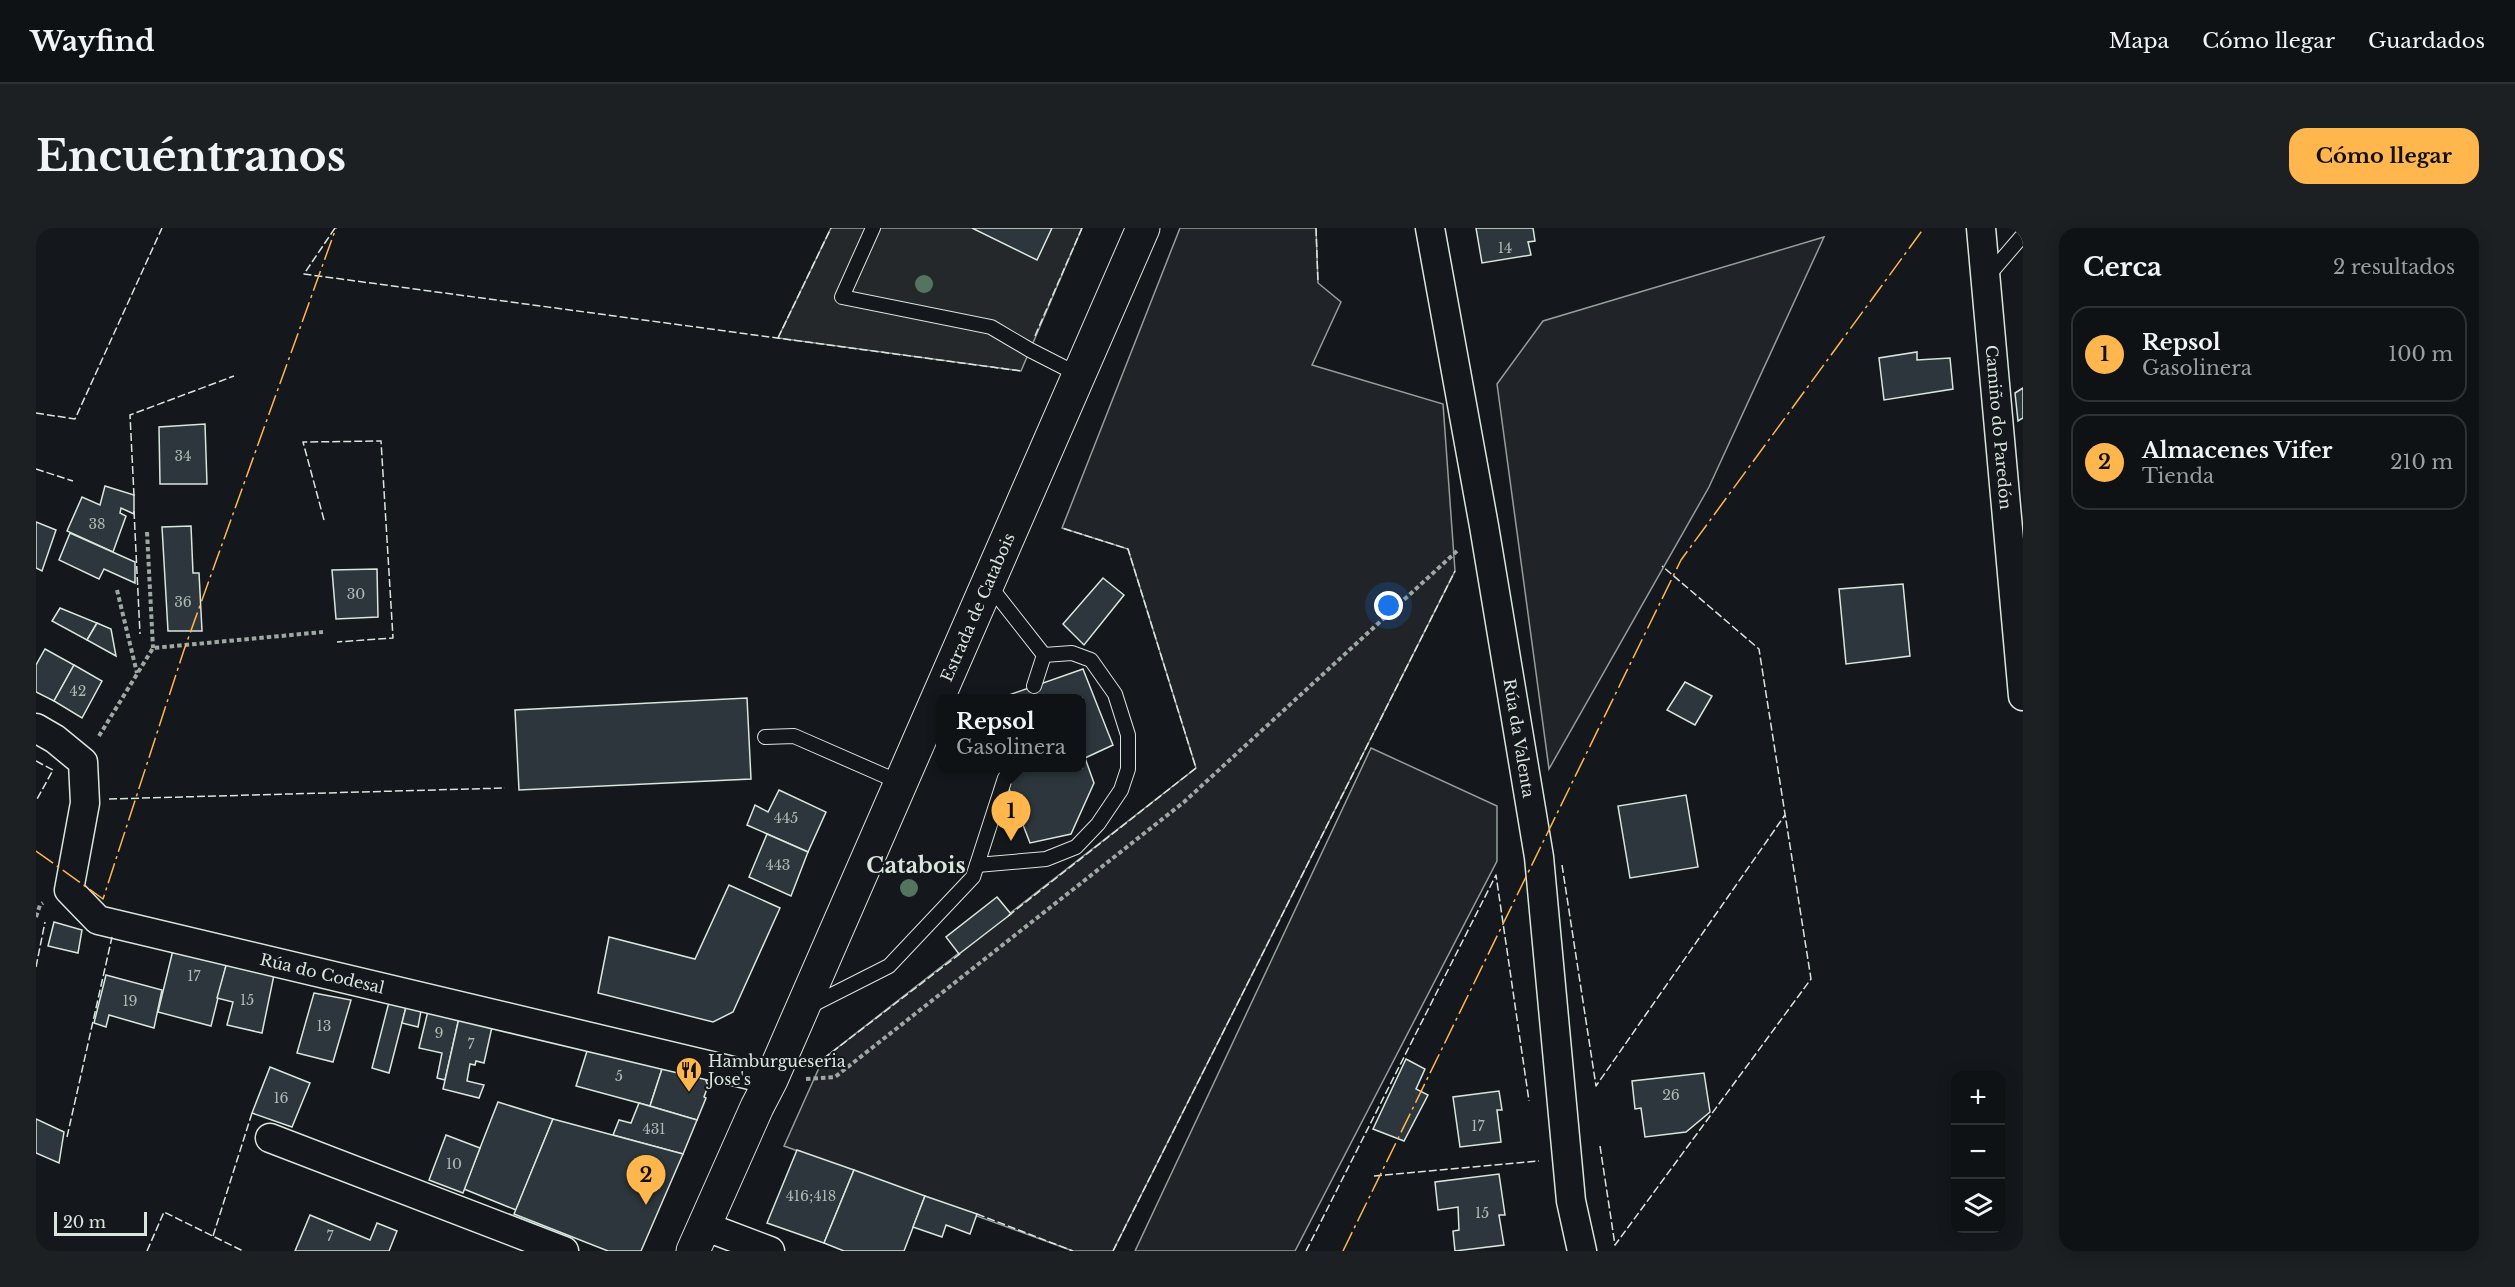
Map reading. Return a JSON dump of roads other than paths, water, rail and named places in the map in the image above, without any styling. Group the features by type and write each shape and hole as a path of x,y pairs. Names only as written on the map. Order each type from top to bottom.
{"main road":[{"name":"Estrada de Catabois","path":"938,694 1143,228"},
{"name":"Estrada de Catabois","path":"698,1238 771,1080 936,698"}],"street":[{"name":"Rúa da Valenta","path":"1430,228 1484,526 1539,856 1571,1202 1582,1251"},
{"name":"Camiño do Paredón","path":"1981,228 2016,522 2023,696"},
{"name":"Rúa do Codesal","path":"36,728 55,739 83,762 85,803 69,890 98,920 771,1080"},
{"path":"270,1138 564,1251"},
{"path":"698,1238 770,1251"}],"lane":[{"path":"873,228 842,297 991,327 1079,375"},
{"path":"1986,278 2023,235"},
{"path":"987,582 1044,655"},
{"path":"977,865 1046,859 1076,847 1098,824 1121,790 1128,769 1128,735 1115,694 1091,660 1072,653 1044,655"},
{"path":"1034,686 1044,655"},
{"path":"765,737 794,736 899,782"},
{"path":"800,1011 889,966 973,877 1005,778"}],"place":[{"name":"Repsol","path":"1011,841"},
{"name":"Hamburgueseria Jose's","path":"689,1093"},
{"name":"Almacenes Vifer","path":"646,1205"}],"district":[{"name":"Catabois","path":"916,865"}]}
